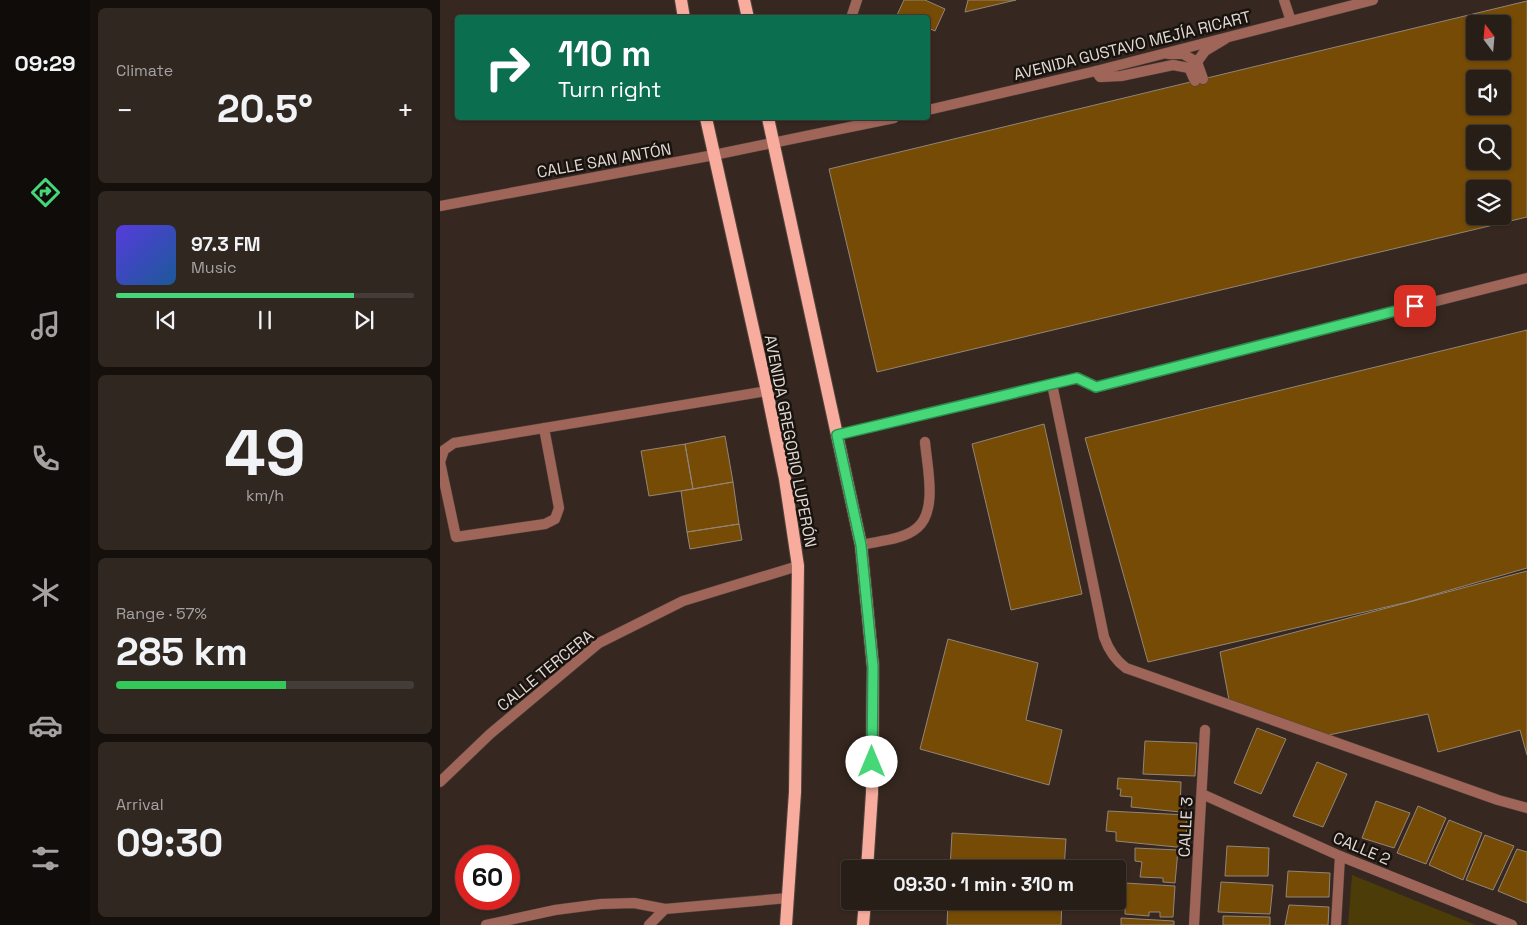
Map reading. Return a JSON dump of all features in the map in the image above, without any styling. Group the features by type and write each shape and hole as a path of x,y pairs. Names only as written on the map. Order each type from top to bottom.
{"main road":[{"path":"681,0 684,15"},
{"path":"744,0 747,15"},
{"name":"AVENIDA GREGORIO LUPERÓN","path":"706,120 767,390 785,479 798,566 795,792 786,925"},
{"path":"768,120 861,545 873,667 872,793 868,860"},
{"path":"863,925 864,910"}],"street":[{"path":"852,15 857,0"},
{"path":"1284,0 1291,21"},
{"name":"AVENIDA GUSTAVO MEJÍA RICART","path":"930,110 1096,71 1373,0"},
{"path":"1096,71 1100,77 1121,76 1173,65 1189,68 1199,80 1198,62 1205,51 1226,38"},
{"path":"1164,54 1183,54 1198,62"},
{"path":"773,142 884,120"},
{"name":"CALLE SAN ANTÓN","path":"440,206 714,155 773,142"},
{"path":"837,435 1077,378 1096,387 1527,278"},
{"path":"1052,384 1104,637 1108,649 1117,661 1126,668 1489,797 1527,808"},
{"path":"544,428 559,508 555,519 545,524 456,537 440,462 444,450 454,443 767,390"},
{"path":"861,545 900,536 917,528 924,519 929,506 930,490 924,442"},
{"name":"CALLE TERCERA","path":"440,782 490,734 599,643 683,601 798,566"},
{"name":"CALLE 3","path":"1194,925 1205,730"},
{"name":"CALLE 2","path":"1202,794 1340,856 1512,925"},
{"path":"1336,925 1340,856"},
{"path":"486,925 555,910 600,904 634,903 665,909 788,898"},
{"path":"649,925 665,909"}],"shaded area":[{"path":"1352,875 1476,925 1348,925"}],"building":[{"path":"904,0 925,0 945,9 935,31 930,29 930,15 897,15"},
{"path":"968,0 1016,0 965,12"},
{"path":"1527,1 1527,217 1511,221 1511,180 1466,180 1466,225 1493,225 877,372 829,169 1466,16 1466,60 1511,60 1511,15 1469,15"},
{"path":"1527,330 1527,568 1408,602 1148,662 1085,438"},
{"path":"1044,424 1082,594 1011,610 972,444"},
{"path":"725,436 733,482 693,489 685,444"},
{"path":"685,444 693,489 649,496 641,451"},
{"path":"733,482 739,524 687,532 681,491"},
{"path":"739,524 742,540 690,549 687,532"},
{"path":"1527,571 1527,755 1520,730 1438,752 1428,714 1324,736 1229,700 1220,652"},
{"path":"948,639 1038,663 1026,720 1062,730 1049,785 920,749"},
{"path":"1257,728 1286,739 1261,794 1234,783"},
{"path":"1145,741 1197,743 1195,776 1143,774"},
{"path":"1317,762 1347,774 1323,827 1293,816"},
{"path":"1118,778 1181,782 1180,812 1131,807 1132,797 1120,796 1121,789 1117,789"},
{"path":"1376,801 1410,813 1394,848 1362,838"},
{"path":"1418,806 1446,818 1426,864 1397,853"},
{"path":"1108,811 1187,815 1186,848 1116,841 1116,832 1106,831"},
{"path":"1449,820 1482,833 1463,880 1429,865"},
{"path":"952,833 1066,839 1065,860 950,860"},
{"path":"1485,835 1514,846 1493,890 1466,880"},
{"path":"1227,846 1269,848 1268,876 1225,876"},
{"path":"1135,848 1178,850 1175,883 1163,882 1163,878 1140,877 1142,862 1135,861"},
{"path":"1517,849 1527,852 1527,903 1498,891"},
{"path":"1288,871 1330,873 1329,897 1286,897"},
{"path":"1221,882 1273,885 1270,914 1218,912"},
{"path":"1126,883 1175,886 1173,917 1160,917 1160,912 1149,912 1149,916 1125,914"},
{"path":"1289,905 1329,907 1328,925 1285,925"},
{"path":"948,910 1062,910 1061,925 947,925"},
{"path":"1223,916 1270,917 1270,925 1223,925"},
{"path":"1121,918 1174,921 1174,925 1121,925"}],"route":[{"path":"872,762 873,667 861,545 837,435 1077,378 1087,381 1096,387 1415,306"}]}
